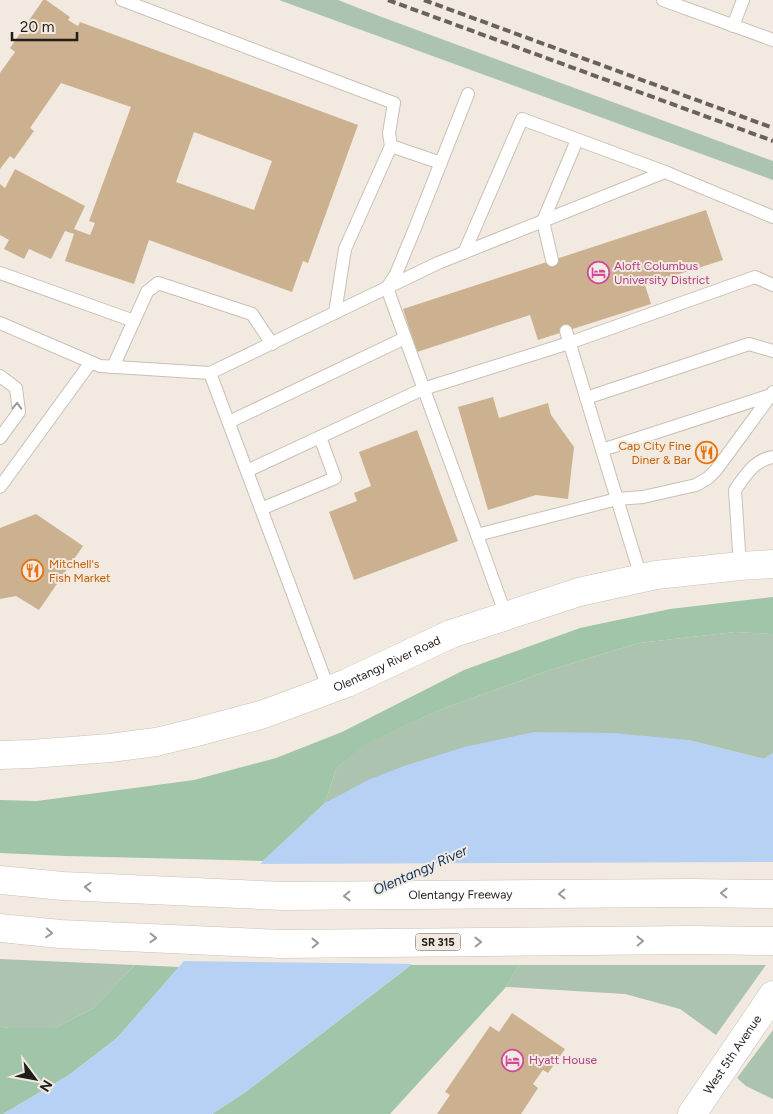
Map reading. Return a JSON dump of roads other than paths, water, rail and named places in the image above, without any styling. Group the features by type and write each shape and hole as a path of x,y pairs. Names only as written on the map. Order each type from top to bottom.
{"main road":[{"name":"Olentangy River Road","path":"0,755 31,754 156,742 193,733 264,714 347,683 451,634 578,592 656,574 773,564"},
{"name":"Olentangy Freeway","path":"0,880 63,886 282,896 773,894"},
{"name":"SR 315","path":"0,928 60,934 281,944 773,941"},
{"name":"West 5th Avenue","path":"692,1114 773,995"}],"lane":[{"path":"122,0 394,103 390,133 391,146 345,249 335,313"},
{"path":"663,0 697,6 733,26 773,40"},
{"path":"733,26 743,0"},
{"path":"387,288 396,274 468,94"},
{"path":"464,253 522,119 665,172 773,217"},
{"path":"552,260 544,221 577,140"},
{"path":"391,146 441,163"},
{"path":"0,323 100,366 210,373 438,263 665,172"},
{"path":"0,272 134,321"},
{"path":"247,471 423,389 568,337 755,277 773,285"},
{"path":"113,367 146,292 158,283 252,314 272,344"},
{"path":"387,288 506,616"},
{"path":"568,337 641,577"},
{"path":"228,422 405,338"},
{"path":"586,398 749,344 773,351"},
{"path":"0,487 91,362"},
{"path":"210,373 329,690"},
{"path":"0,376 16,388 19,412 0,438"},
{"path":"477,536 617,499 643,497 696,485 708,478 716,470 772,394"},
{"path":"602,450 772,394"},
{"path":"261,509 335,478 320,438"},
{"path":"740,566 735,490 757,462 773,457"}],"water":[{"name":"Olentangy River","path":"534,732 613,733 688,740 764,759 773,753 773,909 702,892 498,898 247,1091 212,1114 3,1114 69,1075 117,1038 179,967 263,861 325,803 368,780 404,766 464,747"}],"railway":[{"path":"388,0 773,141"},
{"path":"424,0 773,128"}],"place":[{"name":"Aloft Columbus University District","path":"598,273"},
{"name":"Cap City Fine Diner & Bar","path":"707,453"},
{"name":"Mitchell's Fish Market","path":"33,571"},
{"name":"Hyatt House","path":"513,1060"}]}
